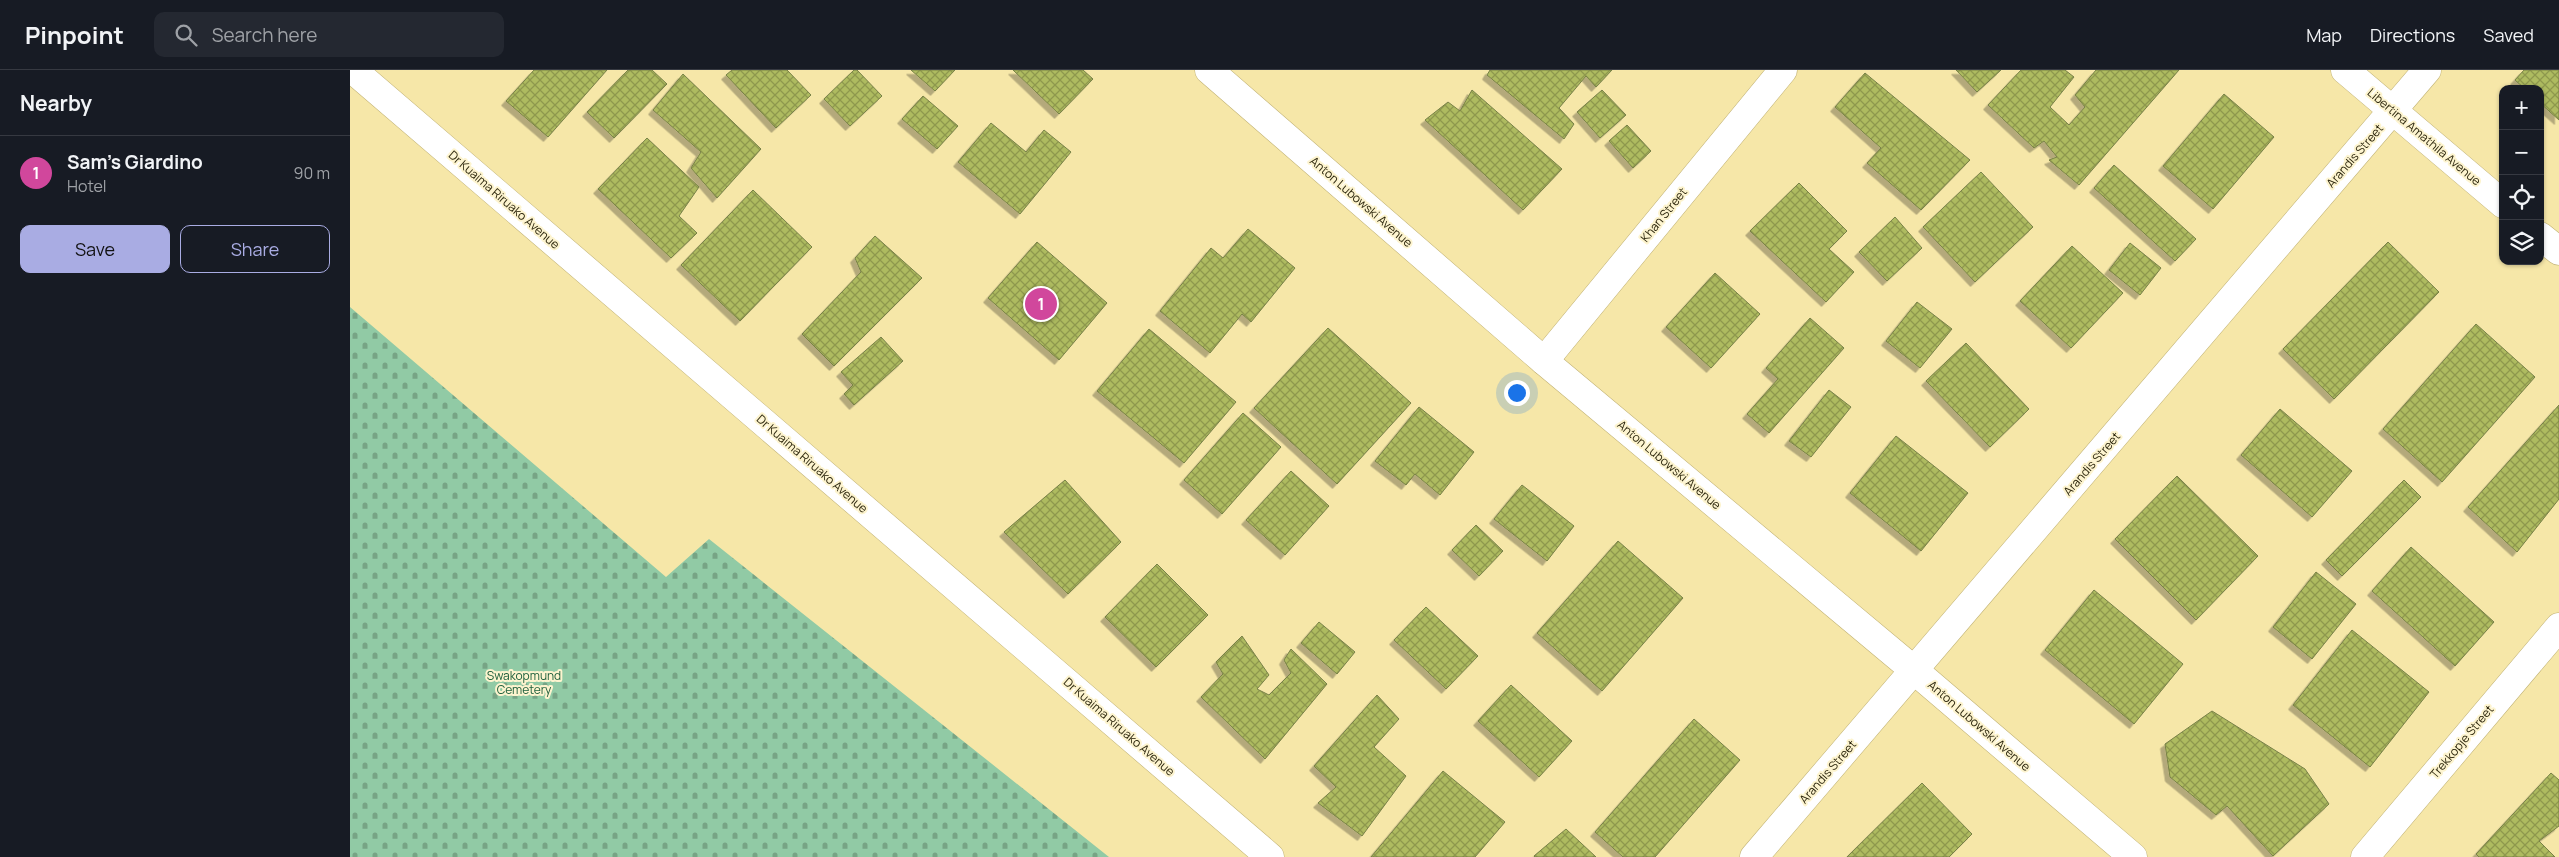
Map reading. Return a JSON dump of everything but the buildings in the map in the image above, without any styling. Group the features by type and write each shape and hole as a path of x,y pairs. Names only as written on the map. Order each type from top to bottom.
{"street":[{"name":"Dr Kuaima Riruako Avenue","path":"354,70 1270,857"},
{"name":"Anton Lubowski Avenue","path":"1209,70 1544,360 1915,671 2133,857"},
{"name":"Khan Street","path":"1544,360 1783,70"},
{"name":"Libertina Amathila Avenue","path":"2345,70 2499,201"},
{"name":"Arandis Street","path":"1754,857 2427,70"},
{"path":"2544,239 2559,252"},
{"name":"Trekkopje Street","path":"2365,857 2559,627"}],"green space":[{"name":"Swakopmund Cemetery","path":"350,307 666,577 709,539 1109,857 350,857"}],"place":[{"name":"Sam's Giardino","path":"1041,304"}]}
